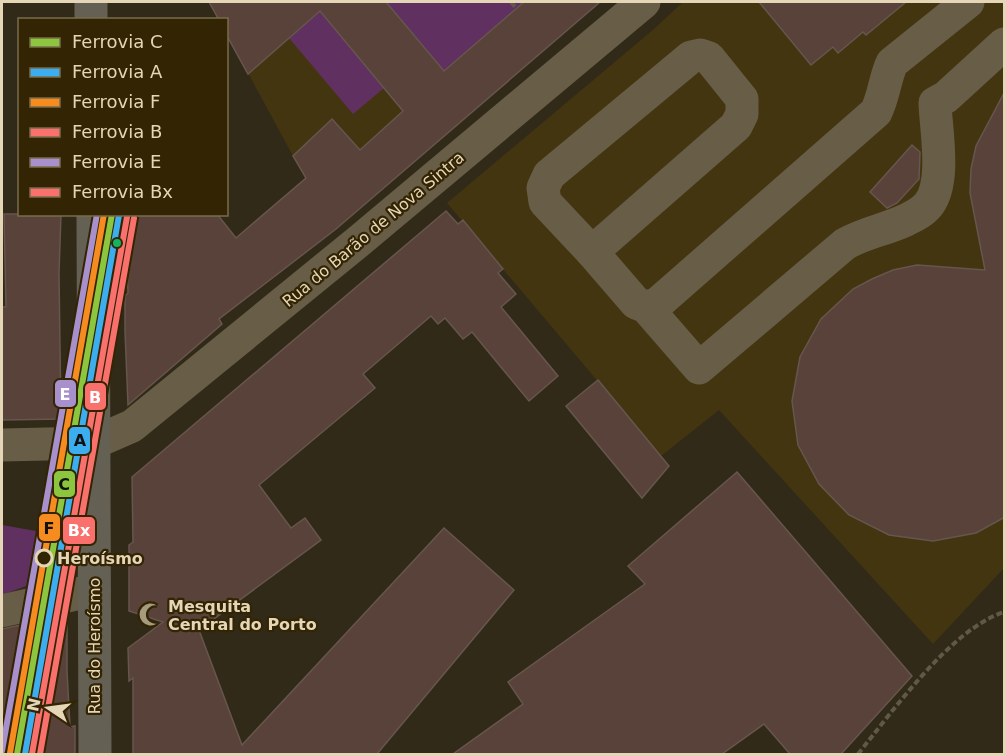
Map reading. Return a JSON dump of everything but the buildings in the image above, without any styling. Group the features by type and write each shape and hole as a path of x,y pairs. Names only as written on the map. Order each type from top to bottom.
{"main road":[{"path":"91,2 91,18"},
{"name":"Rua do Heroísmo","path":"93,216 95,754"}],"street":[{"name":"Rua do Barão de Nova Sintra","path":"93,442 132,426 358,242 644,2"},
{"path":"646,308 657,304 876,112 882,100 892,63 968,2"},
{"path":"592,252 736,126 742,114 742,99 709,58 700,55 692,57 549,175 543,188 545,202 636,303 646,308 699,368 845,244 863,234 894,225 922,212 930,203 936,190 939,169 935,103 946,97 1005,44"},
{"path":"2,445 93,442"},
{"path":"2,611 94,590"}],"path":[{"path":"511,2 516,8"},
{"path":"858,754 923,674 965,635 993,615 1005,612"}],"shaded area":[{"path":"255,2 600,2 336,229 293,156 228,36 228,27"},
{"path":"386,2 524,2 444,71"},
{"path":"683,2 1004,2 1004,568 933,644 719,410 661,456 447,203"},
{"path":"320,11 384,88 353,114 289,38"},
{"path":"2,525 47,533 41,559 29,585 2,595"}],"rail line":[{"name":"E","path":"2,751 97,216"},
{"name":"F","path":"10,753 104,216"},
{"name":"C","path":"17,754 112,216"},
{"name":"A","path":"25,754 119,216"},
{"name":"B","path":"32,754 127,217"},
{"name":"Bx","path":"40,754 134,218"}],"place":[{"name":"Heroísmo","path":"44,558"},
{"name":"Mesquita Central do Porto","path":"150,615"}]}
